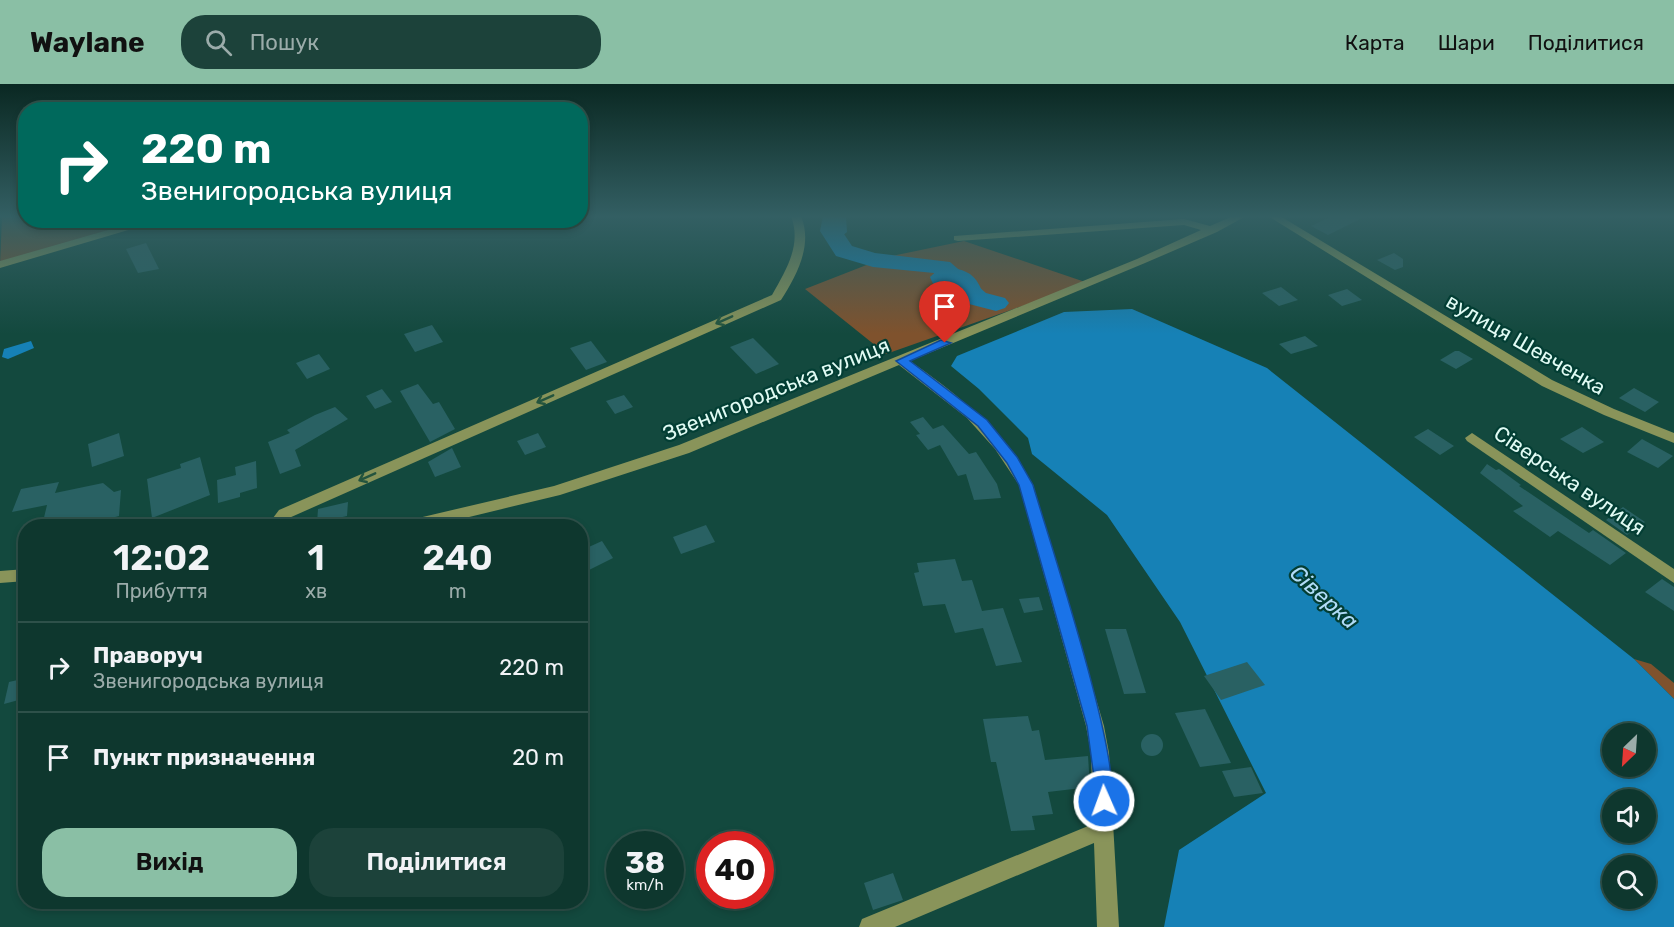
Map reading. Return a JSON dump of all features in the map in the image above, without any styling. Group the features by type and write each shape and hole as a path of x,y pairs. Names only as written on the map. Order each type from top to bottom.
{"street":[{"path":"0,265 34,255"},
{"path":"281,519 777,297 796,255"},
{"name":"Звенигородська вулиця","path":"440,519 538,496 649,462 750,424 1153,255"},
{"name":"вулиця Шевченка","path":"1338,255 1547,382 1609,412 1674,438"},
{"path":"902,361 982,423 1007,453 1026,485 1095,726 1103,775 1108,927"},
{"name":"Сіверська вулиця","path":"1472,438 1674,577"},
{"path":"0,577 18,576"},
{"path":"870,927 1104,829"}],"shaded area":[{"path":"0,255 32,255 0,265"},
{"path":"1006,255 1088,283 886,354 805,289 887,257"},
{"path":"1634,659 1651,664 1674,683 1674,699"}],"water":[{"path":"941,267 968,273 976,280 983,294 973,303 952,299 942,294 930,277"},
{"path":"1132,309 1267,368 1634,659 1674,699 1674,927 1164,927 1179,850 1266,793 1180,622 1107,515 1032,454 1028,438 979,389 951,366 957,356 1064,312"},
{"path":"31,341 34,348 8,359 2,357 4,349"}],"building":[{"path":"129,255 152,255 159,269 138,273"},
{"path":"1388,255 1398,255 1403,259 1403,267 1395,270 1377,260"},
{"path":"1281,287 1298,300 1279,306 1262,293"},
{"path":"1347,289 1362,300 1342,306 1328,295"},
{"path":"432,325 443,342 415,352 404,334"},
{"path":"1305,336 1318,346 1291,354 1279,344"},
{"path":"753,338 779,364 756,374 730,347"},
{"path":"591,341 607,362 586,370 570,348"},
{"path":"1455,351 1473,359 1456,369 1440,360"},
{"path":"319,354 330,369 307,379 296,363"},
{"path":"418,384 433,404 439,402 455,429 430,442 400,391"},
{"path":"1634,388 1659,402 1645,412 1619,398"},
{"path":"382,389 392,402 375,409 366,396"},
{"path":"624,395 633,407 615,414 606,401"},
{"path":"335,407 348,419 295,450 301,466 280,474 268,442 290,433 287,430"},
{"path":"923,417 933,429 943,425 969,454 976,452 997,484 1001,498 974,500 966,474 958,476 940,445 928,450 916,435 920,434 910,422"},
{"path":"1582,427 1604,442 1583,453 1560,439"},
{"path":"1428,429 1454,446 1440,455 1414,437"},
{"path":"119,433 124,456 92,467 88,444"},
{"path":"538,433 546,447 525,455 517,441"},
{"path":"1642,439 1673,456 1658,468 1627,452"},
{"path":"452,448 461,467 435,477 428,462"},
{"path":"200,457 210,495 152,518 147,479 181,468 180,464"},
{"path":"256,461 257,488 240,493 240,497 218,503 217,480 236,475 235,467"},
{"path":"1487,464 1496,470 1499,469 1521,485 1519,486 1589,533 1593,530 1626,553 1610,565 1558,531 1550,537 1513,511 1523,506 1480,473"},
{"path":"59,482 55,493 103,483 114,492 121,490 119,516 108,519 44,519 47,505 12,512 21,489"},
{"path":"348,502 347,516 334,519 317,519 318,509"},
{"path":"1623,507 1645,522 1627,535 1606,520"},
{"path":"706,525 715,542 681,554 673,537"},
{"path":"602,541 613,558 588,570 588,547"},
{"path":"955,559 962,581 972,580 982,611 1003,608 1022,662 996,666 983,628 955,633 945,604 923,606 914,573 919,572 917,563"},
{"path":"1662,579 1674,587 1674,611 1645,592"},
{"path":"1039,597 1043,610 1024,613 1019,599"},
{"path":"1105,629 1126,629 1146,693 1124,694"},
{"path":"1247,662 1265,685 1221,700 1204,676"},
{"path":"18,680 18,700 4,704 9,682"},
{"path":"1205,709 1231,763 1200,767 1175,713"},
{"path":"1028,716 1032,731 1039,730 1045,760 1088,756 1090,787 1048,792 1053,814 1032,816 1035,830 1011,831 996,762 991,762 983,719"},
{"path":"1152,734 1160,737 1163,745 1160,753 1152,756 1144,753 1141,745 1144,737"},
{"path":"1251,767 1263,793 1234,797 1222,771"},
{"path":"893,873 903,900 873,910 864,883"}],"waterway":[{"name":"Сіверка","path":"858,255 873,260 941,267 978,299 996,303"}],"route":[{"path":"945,343 902,361 958,402 982,423 1012,460 1026,485 1095,726 1103,775 1104,801"}]}
